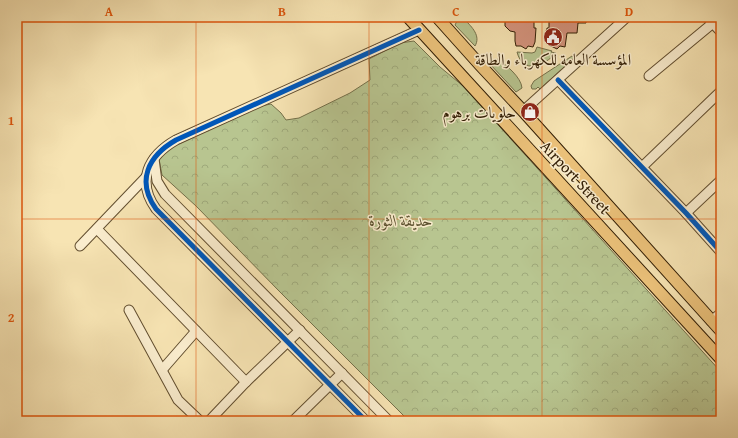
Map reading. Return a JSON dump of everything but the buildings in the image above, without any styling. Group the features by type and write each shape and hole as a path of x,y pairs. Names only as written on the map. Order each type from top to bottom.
{"main road":[{"name":"Airport Street","path":"408,17 721,359"},
{"name":"Airport Street","path":"436,17 523,111 711,321 721,330"},
{"path":"696,332 711,321"},
{"path":"706,343 721,330"}],"street":[{"path":"523,111 627,17"},
{"path":"649,76 710,20 721,32"},
{"path":"366,421 152,203 147,190 146,180 149,165 164,148 176,140 419,30"},
{"path":"558,80 686,213 718,241 721,252"},
{"path":"642,167 721,91"},
{"path":"154,159 157,181 165,194 389,421"},
{"path":"146,180 157,181"},
{"path":"80,246 146,180"},
{"path":"686,213 721,180"},
{"path":"178,231 190,219"},
{"path":"97,229 246,382"},
{"path":"129,310 178,400 200,421"},
{"path":"711,321 721,313"},
{"path":"209,421 246,382 300,330"},
{"path":"162,370 196,331"},
{"path":"293,421 342,373"}],"green space":[{"path":"458,19 465,20 475,32 477,42 475,46 455,25"},
{"name":"حديقة الثورة","path":"414,41 440,67 463,86 721,372 721,421 409,421 196,206 162,175 159,159 170,148 261,106 271,104 286,120 299,118 350,93 370,80 369,59 400,43"},
{"path":"537,47 556,53 546,62 534,66 524,64 517,52 532,53 535,52"},
{"path":"572,56 574,58 540,89 538,87 536,89 532,89 531,86 534,81"},
{"path":"498,59 516,76 522,88 516,92 489,63"}],"cycle path":[{"path":"366,421 156,209 150,199 146,179 152,161 166,146 176,140 419,30"},
{"path":"558,80 686,213 721,252"}],"place":[{"name":"المؤسسة العامة للكهرباء والطاقة","path":"553,37"},
{"name":"حلويات برهوم","path":"530,112"}]}
